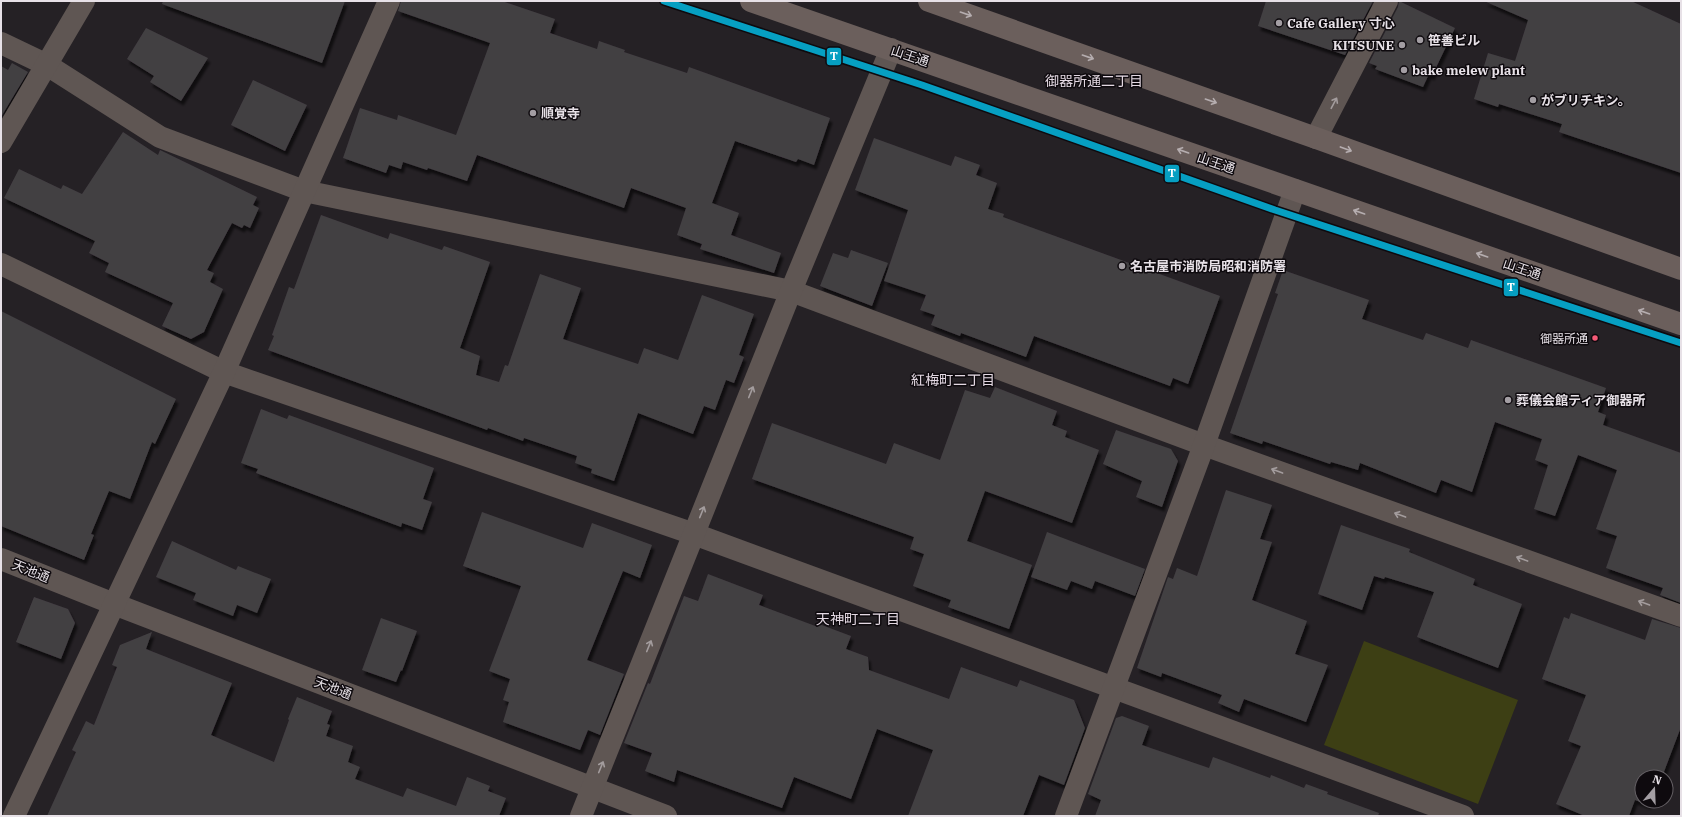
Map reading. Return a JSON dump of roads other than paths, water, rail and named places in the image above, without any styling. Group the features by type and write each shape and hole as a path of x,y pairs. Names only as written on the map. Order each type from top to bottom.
{"main road":[{"name":"山王通","path":"751,1 1681,324"},
{"path":"929,1 1681,269"}],"street":[{"path":"1,142 84,1"},
{"path":"14,816 224,372 389,1"},
{"path":"1316,138 1387,1"},
{"path":"1,43 47,65 160,137 304,191 791,291 1204,445 1681,616"},
{"path":"581,816 791,291 891,49"},
{"path":"1066,816 1204,445 1295,190"},
{"path":"1,264 224,372 694,534 1463,816"},
{"name":"天池通","path":"1,559 114,604 666,816"}],"place":[{"name":"Cafe Gallery 寸心","path":"1279,23"},
{"name":"笹善ビル","path":"1420,40"},
{"name":"KITSUNE","path":"1402,45"},
{"name":"bake melew plant","path":"1404,70"},
{"name":"がブリチキン。","path":"1533,100"},
{"name":"順覚寺","path":"533,113"},
{"name":"名古屋市消防局昭和消防署","path":"1122,266"},
{"name":"御器所通","path":"1595,338"},
{"name":"葬儀会館ティア御器所","path":"1508,400"}],"district":[{"name":"御器所通二丁目","path":"1094,81"},
{"name":"紅梅町二丁目","path":"953,380"},
{"name":"天神町二丁目","path":"858,619"}]}
